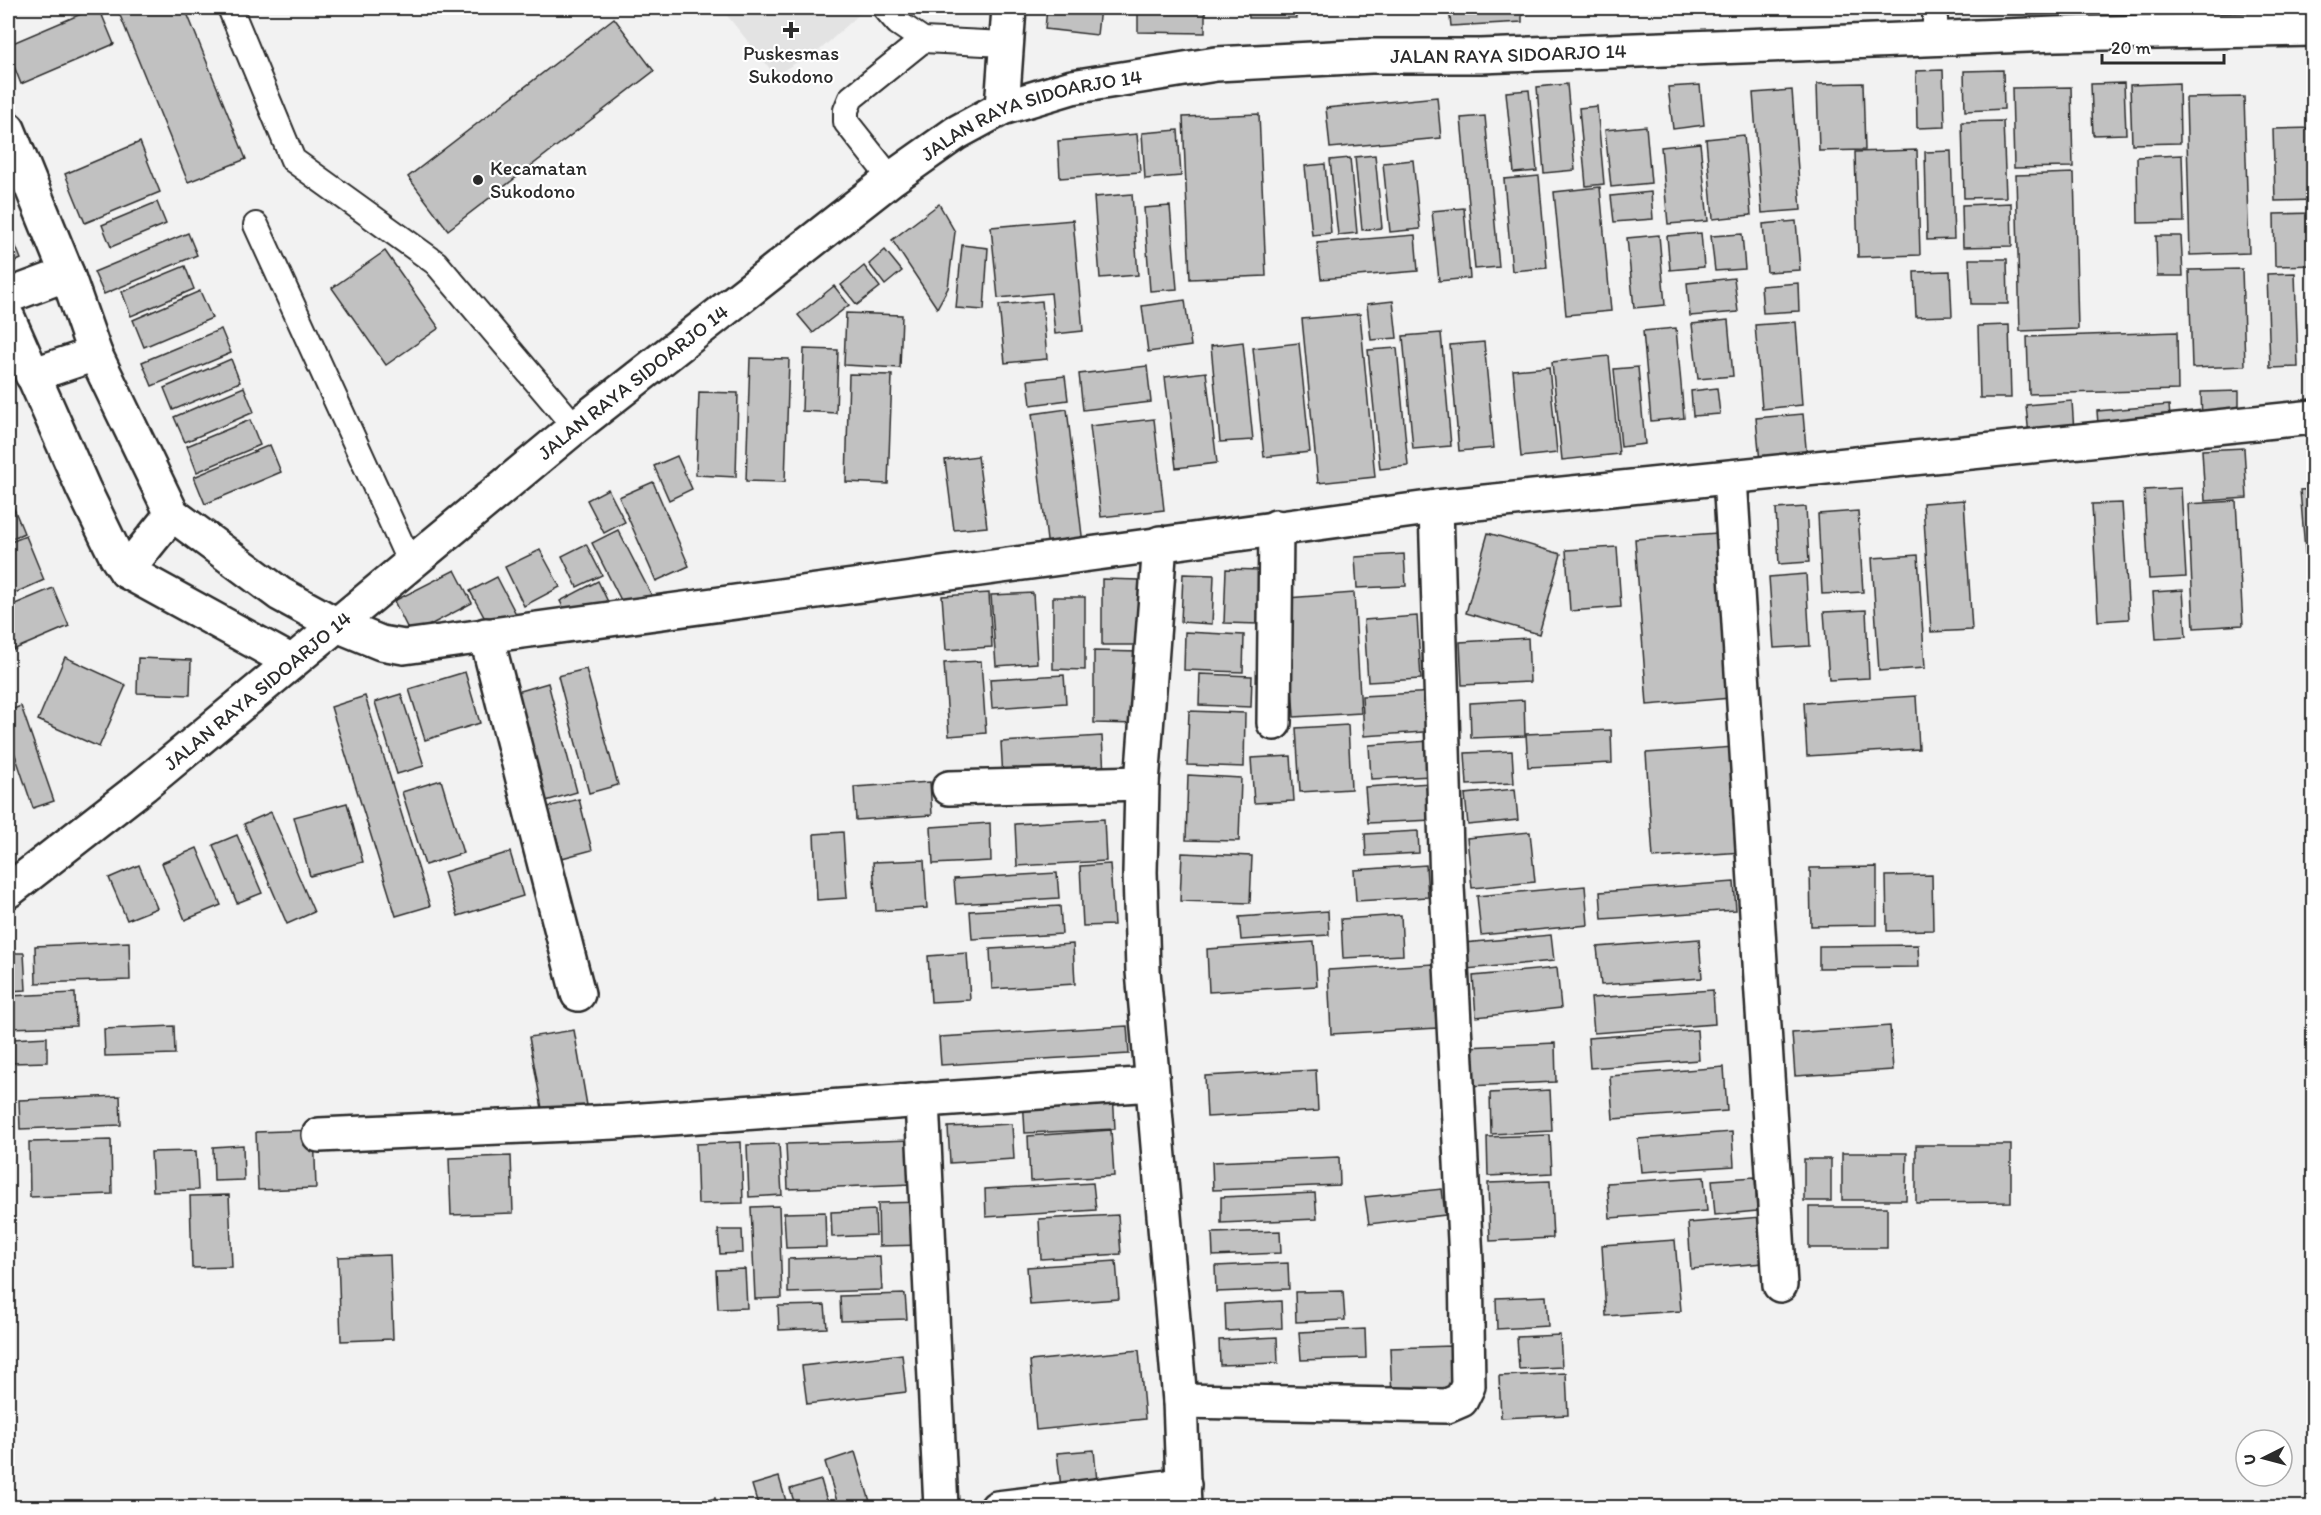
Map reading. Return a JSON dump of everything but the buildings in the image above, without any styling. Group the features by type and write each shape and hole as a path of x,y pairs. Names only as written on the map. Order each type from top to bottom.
{"street":[{"path":"1002,108 1009,8"},
{"name":"JALAN RAYA SIDOARJO 14","path":"8,891 144,785 290,661 338,625 575,427 891,179 956,133 1002,108 1072,87 1216,64 1371,57 1516,55 2313,28"},
{"path":"8,129 67,274 95,354 172,514 280,594 338,625 381,643 404,647 423,647 486,635 1436,507 2313,417"},
{"path":"8,296 67,274"},
{"path":"8,318 83,488 126,572 290,661"},
{"path":"32,375 95,354"},
{"path":"1730,478 1780,1285"},
{"path":"1180,1401 1447,1406 1461,1400 1468,1386 1466,1260 1447,885 1436,507"},
{"path":"126,572 172,514"},
{"path":"1274,723 1276,527"},
{"path":"997,1508 1184,1496 1180,1401 1152,1084 1143,949 1142,783 1160,543"},
{"path":"486,635 578,994"},
{"path":"949,788 1142,783"},
{"path":"319,1135 614,1122 1152,1084"},
{"path":"922,1100 941,1508"}],"lane":[{"path":"230,8 293,160 436,263 575,427"},
{"path":"885,8 898,23 923,40 1005,44"},
{"path":"1935,8 1935,40"},
{"path":"891,179 846,122 846,110 850,98 923,40"},
{"path":"256,225 410,563"}],"shaded area":[{"name":"Puskesmas Sukodono","path":"721,8 860,8 863,11 821,49 775,75"}],"place":[{"name":"Puskesmas Sukodono","path":"791,30"},
{"name":"Kecamatan Sukodono","path":"478,180"}]}
